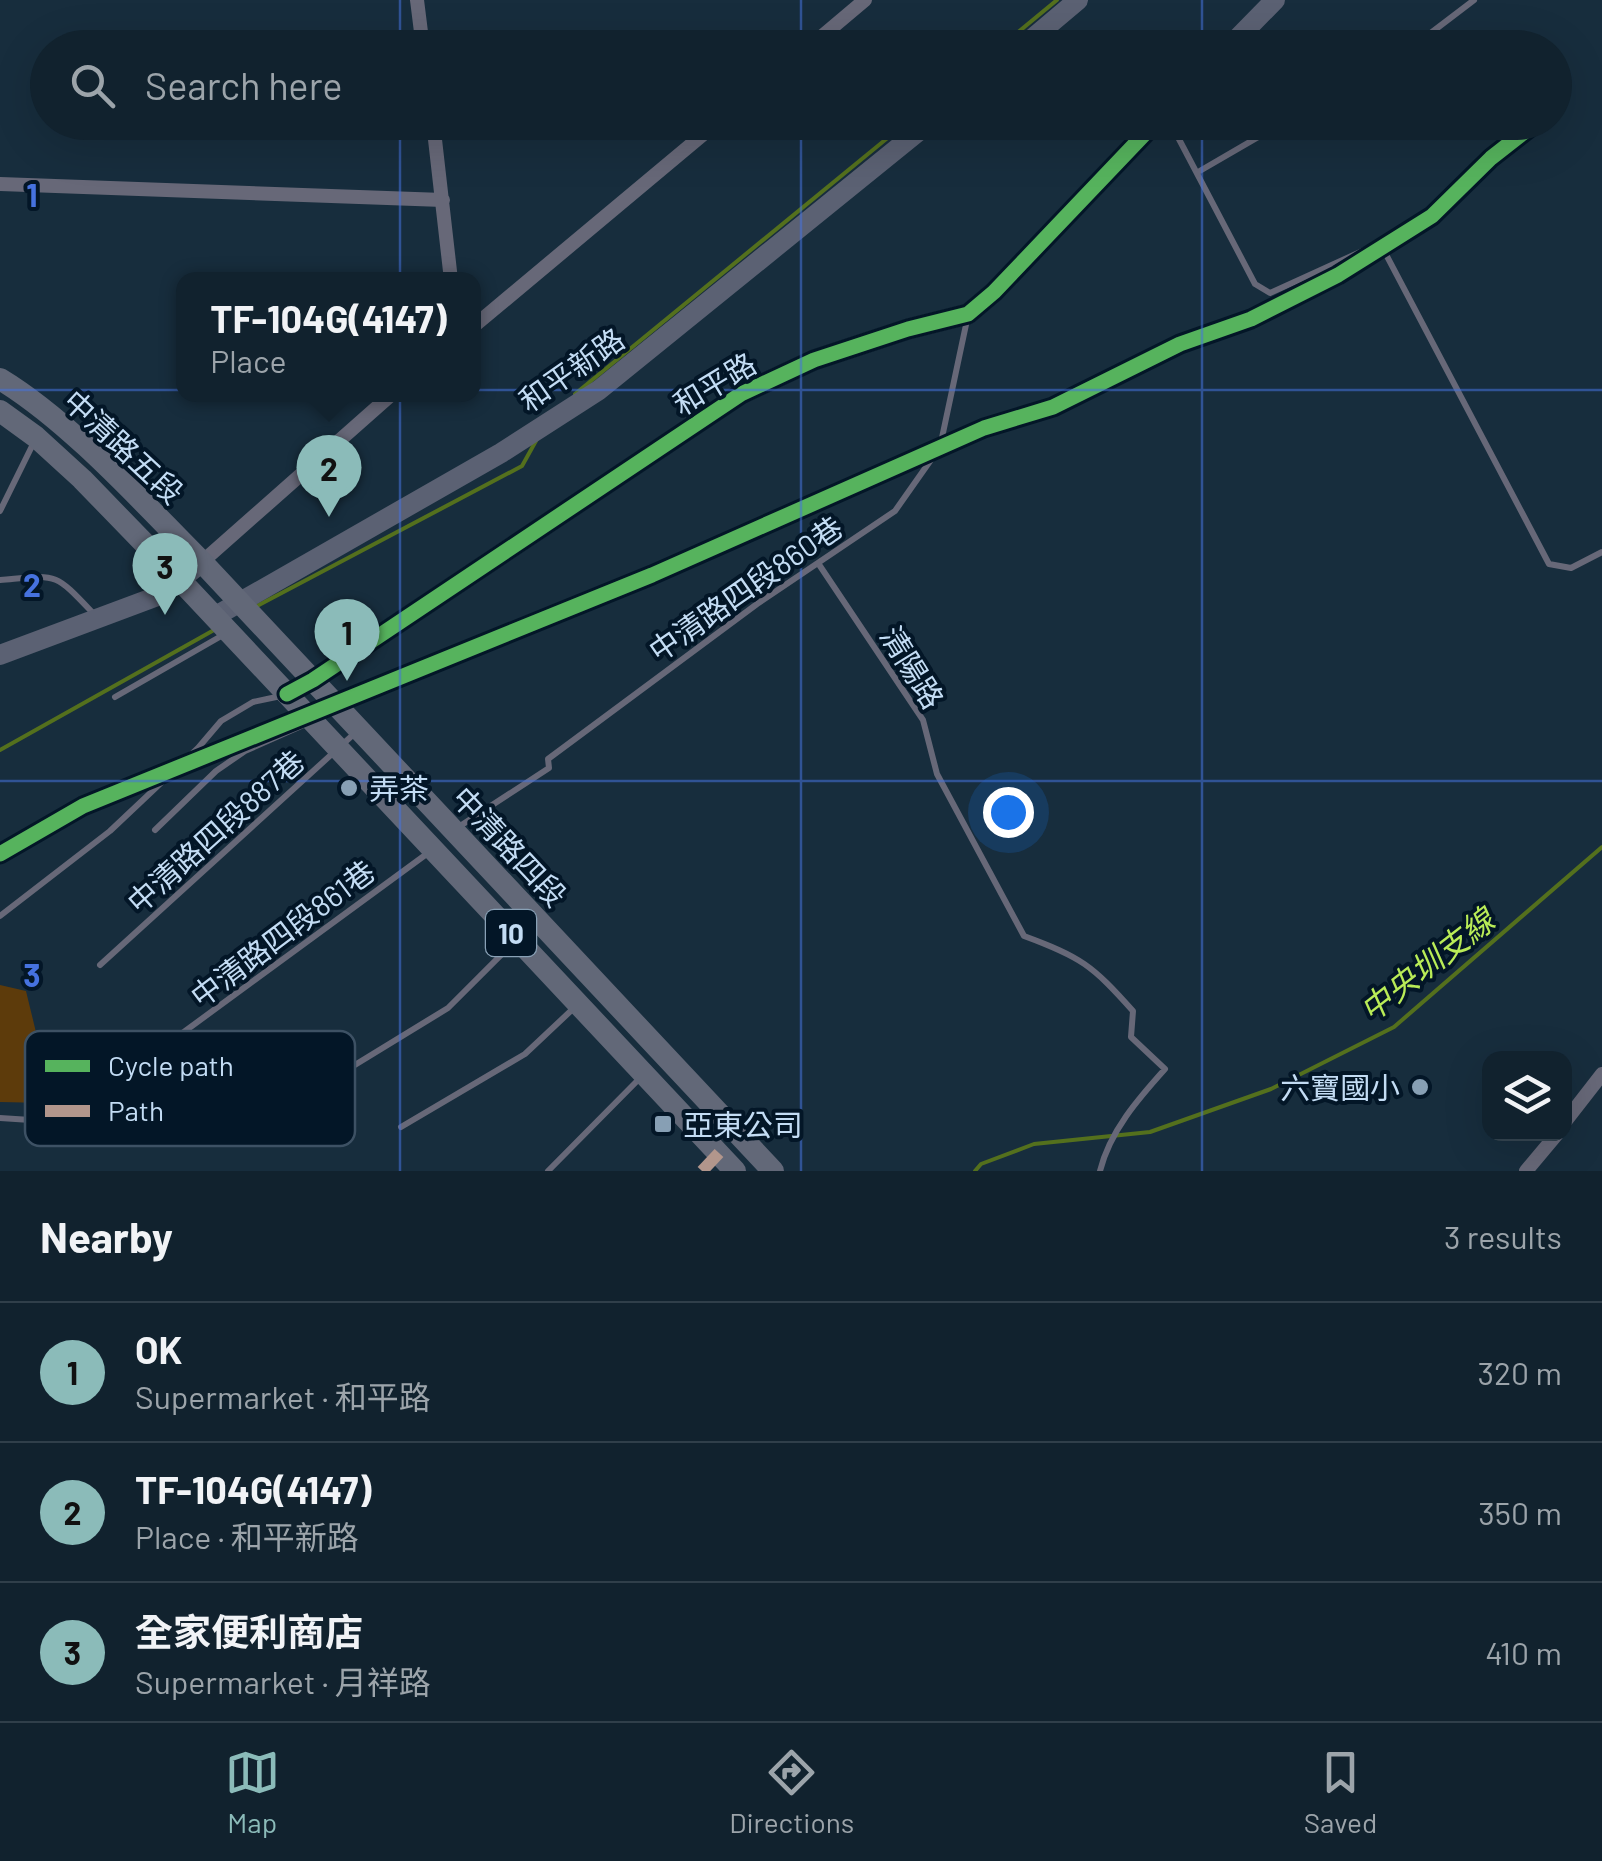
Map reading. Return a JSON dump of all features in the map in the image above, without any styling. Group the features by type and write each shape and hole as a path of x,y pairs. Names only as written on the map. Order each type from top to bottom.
{"main road":[{"name":"中清路五段","path":"0,378 118,478 202,562"},
{"name":"中清路五段","path":"0,412 36,438 180,580"},
{"name":"中清路四段","path":"202,562 773,1171"},
{"name":"中清路四段","path":"180,580 735,1171"},
{"path":"490,911 511,891"}],"street":[{"path":"417,0 421,30"},
{"path":"829,30 864,0"},
{"path":"1042,30 1078,0"},
{"path":"1246,30 1275,0"},
{"path":"435,140 450,272"},
{"path":"481,320 696,140"},
{"name":"和平新路","path":"221,625 598,390 908,140"},
{"name":"和平路","path":"287,694 742,394 814,360 968,314 994,292 1139,140"},
{"path":"0,184 443,200"},
{"path":"0,656 163,594 383,402"},
{"path":"1572,1113 1602,1074"},
{"path":"1526,1171 1550,1141"}],"lane":[{"path":"1435,30 1474,0"},
{"path":"1180,140 1255,284 1270,293 1380,243 1549,564 1570,568 1602,552"},
{"path":"1198,172 1253,140"},
{"name":"中清路四段860巷","path":"454,830 549,768 548,759 756,604 894,511 940,447 968,314"},
{"path":"0,511 36,438"},
{"name":"清陽路","path":"818,563 923,720 937,774 1024,936 1073,954 1102,976 1132,1011 1131,1037 1165,1068 1138,1099 1106,1150 1100,1171"},
{"path":"0,580 43,576 61,579 99,619"},
{"path":"115,697 221,625"},
{"path":"0,916 110,831 221,721 252,702 287,694"},
{"path":"155,830 216,770 246,751 341,710"},
{"name":"中清路四段887巷","path":"100,965 359,729"},
{"name":"中清路四段861巷","path":"185,1031 433,850"},
{"path":"355,1065 448,1008 517,939"},
{"path":"401,1127 525,1054 578,1004"},
{"path":"548,1171 644,1074"},
{"name":"中清路四段861巷","path":"0,1118 25,1120"}],"shaded area":[{"path":"0,985 26,991 36,1031 25,1031 25,1103 0,1102"}],"waterway":[{"path":"1021,30 1057,0"},
{"path":"575,394 885,140"},
{"path":"257,606 522,466 537,439"},
{"path":"0,750 214,630"},
{"name":"中央圳支線","path":"975,1171 981,1164 1034,1144 1150,1132 1271,1089 1394,1027 1602,847"}],"marked path":[{"path":"702,1171 719,1153"}],"cycle path":[{"path":"287,694 741,394 814,360 968,314 994,292 1139,140"},
{"path":"0,854 83,806 652,575 984,428 1053,407 1180,344 1251,319 1338,275 1432,216 1514,140"}],"place":[{"name":"TF-104G(4147)","path":"329,517"},
{"name":"全家便利商店","path":"165,615"},
{"name":"OK","path":"347,681"},
{"name":"弄茶","path":"349,788"},
{"name":"六寶國小","path":"1420,1087"},
{"name":"亞東公司","path":"663,1124"}]}
